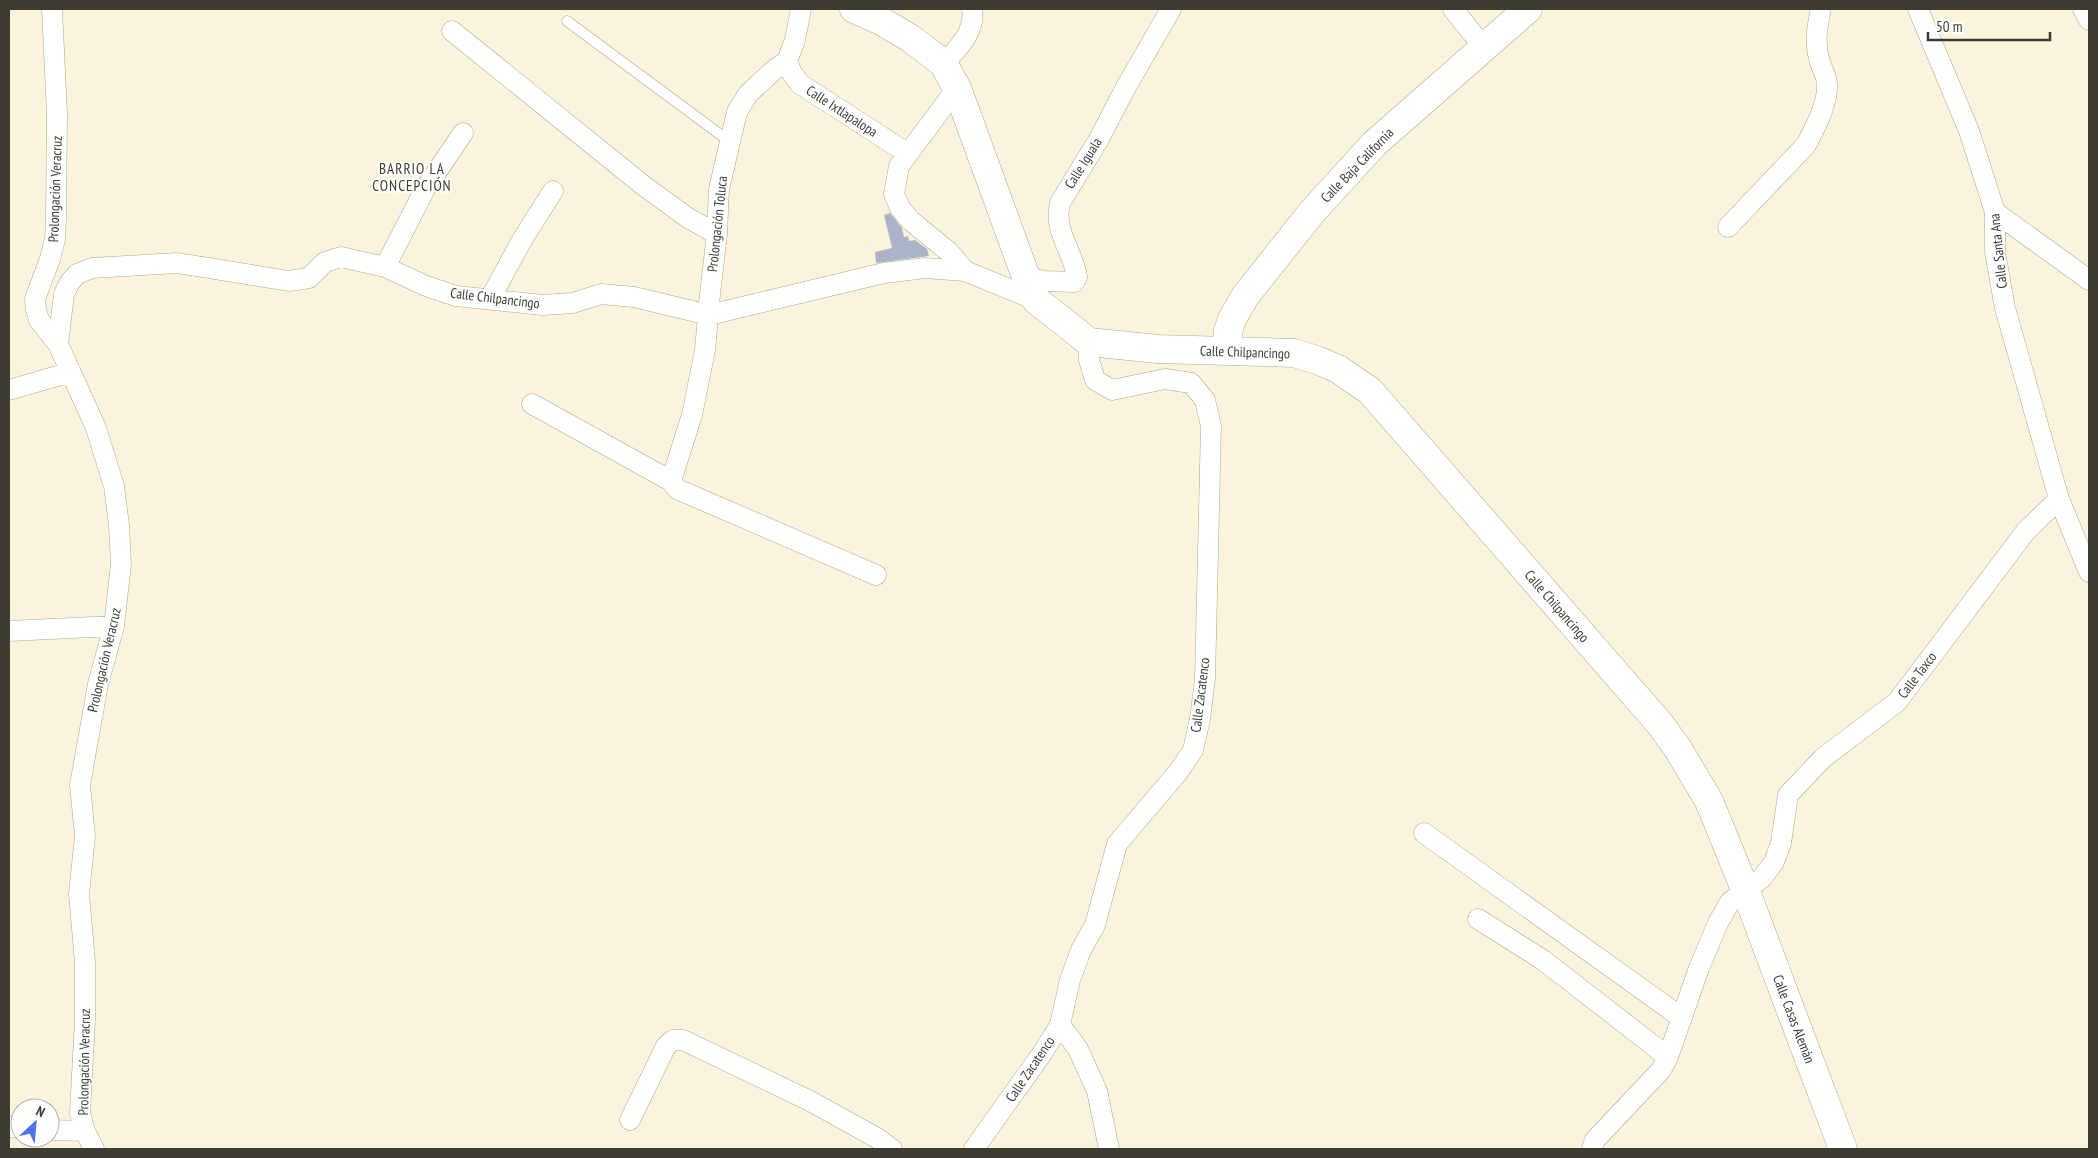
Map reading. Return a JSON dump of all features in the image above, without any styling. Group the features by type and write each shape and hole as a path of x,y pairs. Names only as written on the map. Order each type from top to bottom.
{"street":[{"name":"Prolongación Veracruz","path":"52,9 57,114 55,239 50,259 35,299 39,320 58,344 96,428 114,486 121,564 114,626 98,684 80,785 85,836 79,894 85,982 80,1113 85,1131 94,1149"},
{"path":"788,61 795,40 801,9"},
{"path":"854,9 881,20 910,38 943,63 956,88 1031,289"},
{"path":"943,63 960,49 969,30 973,14 972,9"},
{"name":"Calle Iguala","path":"1031,289 1044,281 1074,282 1077,278 1076,268 1059,230 1057,215 1060,203 1099,139 1130,79 1171,9"},
{"path":"1453,9 1484,48"},
{"name":"Calle Baja California","path":"1227,350 1228,331 1246,295 1312,212 1374,144 1528,9"},
{"path":"1728,227 1806,145 1814,130 1824,100 1827,83 1819,59 1816,30 1821,9"},
{"name":"Calle Santa Ana","path":"1918,9 1968,131 1995,212 1995,252 2005,308 2059,499 2089,572"},
{"path":"2083,9 2089,20"},
{"path":"452,31 644,186 688,218 717,234"},
{"name":"Prolongación Toluca","path":"671,481 692,415 705,350 717,234 718,189 737,112 748,94 774,70 788,61"},
{"name":"Calle Ixtlapalopa","path":"788,61 792,73 800,84 907,153"},
{"path":"956,88 899,166 894,194 900,208 912,221 949,252 966,271 1031,289 1089,342"},
{"path":"385,266 425,189 462,133"},
{"path":"490,298 522,240 554,191"},
{"path":"1995,212 2089,280"},
{"name":"Calle Chilpancingo","path":"58,344 64,294 70,282 77,274 92,268 177,263 289,281 309,278 325,262 341,257 385,266 426,286 456,296 490,298 543,305 573,303 601,294 634,297 709,315 884,274 925,268 966,271"},
{"name":"Calle Chilpancingo","path":"1089,342 1158,349 1227,350 1294,354 1317,360 1338,369 1370,391 1660,724 1678,749 1709,801 1745,889"},
{"name":"Calle Zacatenco","path":"974,1149 1060,1025 1070,980 1081,950 1095,925 1117,844 1179,771 1193,750 1200,719 1205,679 1211,426 1205,400 1191,383 1165,379 1112,390 1095,380 1089,360 1089,342"},
{"path":"9,390 71,372"},
{"path":"532,404 671,481 677,490 876,575"},
{"name":"Calle Taxco","path":"1592,1149 1595,1140 1661,1070 1668,1057 1699,968 1718,923 1730,902 1762,878 1774,862 1781,843 1788,795 1823,758 1897,702 2026,531 2059,499"},
{"path":"9,631 114,626"},
{"path":"1424,834 1682,1018"},
{"name":"Calle Casas Alemán","path":"1745,889 1843,1149"},
{"path":"1478,919 1543,960 1668,1057"},
{"path":"1060,1025 1078,1049 1097,1091 1109,1149"},
{"path":"630,1120 666,1046 673,1040 683,1040 810,1101 877,1138 892,1149"},
{"path":"60,1130 85,1131"}],"lane":[{"path":"567,21 729,141"}],"building":[{"path":"890,213 902,228 904,237 908,236 909,241 915,240 927,249 929,256 876,263 875,252 892,248 884,215"}],"district":[{"name":"BARRIO LA CONCEPCIÓN","path":"412,176"}]}
